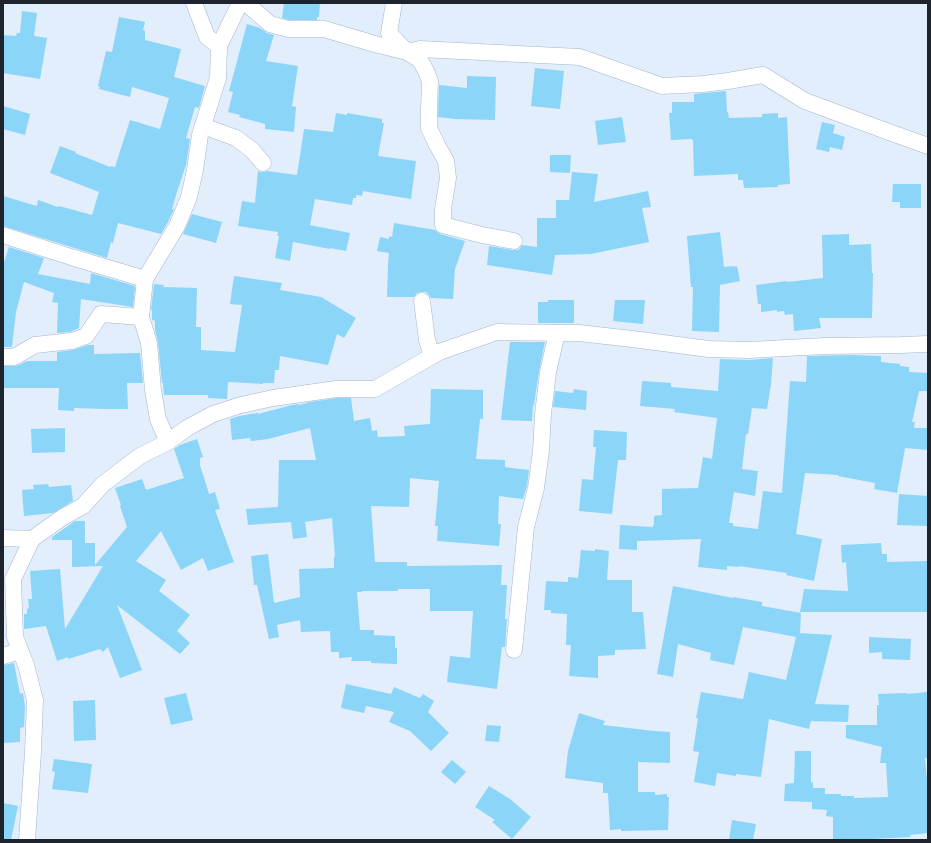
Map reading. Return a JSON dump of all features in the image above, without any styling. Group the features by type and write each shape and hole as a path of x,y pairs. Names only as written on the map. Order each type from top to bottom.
{"street":[{"path":"194,3 206,37 219,46"},
{"path":"168,442 158,419 149,343 141,318 145,279 177,226 186,204 195,170 200,135 218,78 219,46 240,3"},
{"path":"246,3 270,24 276,26 288,29 324,29 407,52 420,49 580,56 662,86 722,82 763,76 805,101 928,146"},
{"path":"394,3 389,32 407,52 420,60 430,81 429,128 446,161 448,178 443,210 444,225 482,235 514,241"},
{"path":"203,126 236,138 252,150 263,163"},
{"path":"3,235 145,279"},
{"path":"422,302 427,340 432,356"},
{"path":"3,357 14,357 35,345 72,341 86,336 101,314 141,318"},
{"path":"27,840 35,700 26,665 15,637 13,579 32,539 63,517 83,506 103,484 140,456 168,442 188,428 214,414 241,405 273,398 336,389 375,389 439,352 496,332 579,333 709,350 928,344"},
{"path":"514,650 526,526 536,488 548,372 557,333"},
{"path":"3,538 32,539"},
{"path":"3,656 20,651"}],"building":[{"path":"284,3 320,3 319,17 317,17 317,20 289,20 282,18"},
{"path":"22,11 37,13 34,36 47,38 40,79 3,73 3,35 16,36 17,33 20,33"},
{"path":"119,17 145,22 143,30 145,31 145,40 181,49 174,77 205,86 199,108 195,107 186,138 190,139 186,165 172,209 174,209 168,222 161,234 118,223 113,243 111,242 107,258 3,226 3,196 37,206 38,200 58,207 59,206 92,215 99,192 50,173 60,146 110,167 115,167 130,120 160,129 169,98 132,87 130,97 99,89 100,87 98,86 106,51 112,52"},
{"path":"247,24 260,28 267,33 274,35 266,61 298,66 292,106 296,107 294,132 265,129 265,124 239,117 240,115 228,112 233,92 229,91"},
{"path":"535,68 564,71 560,109 531,106"},
{"path":"467,76 496,77 495,120 438,117 439,85 467,88"},
{"path":"726,91 727,112 729,118 762,117 762,114 778,113 778,118 787,117 790,184 778,185 778,187 744,188 743,180 738,180 738,174 694,176 693,140 671,140 669,113 672,113 672,102 694,102 694,94"},
{"path":"3,106 30,114 25,135 3,129"},
{"path":"336,113 347,115 347,113 382,119 382,123 384,123 378,156 416,161 411,199 363,191 362,196 356,195 356,198 353,198 352,205 315,199 310,225 350,233 346,251 293,242 290,261 275,258 279,236 277,236 278,232 238,226 242,201 255,203 258,171 297,175 304,129 333,132"},
{"path":"622,117 626,142 598,145 595,121"},
{"path":"822,122 835,125 833,133 845,137 842,150 830,147 829,152 816,149"},
{"path":"550,155 571,155 570,173 550,172"},
{"path":"572,172 598,174 594,202 648,191 651,207 642,208 649,242 591,254 555,255 552,275 487,265 489,246 513,250 518,250 522,245 537,247 537,218 556,218 556,200 569,200"},
{"path":"893,184 921,184 921,208 900,208 900,202 892,202"},
{"path":"192,214 222,222 216,243 183,234"},
{"path":"394,223 435,230 440,234 465,241 455,269 453,299 431,298 426,292 417,293 414,297 387,297 389,253 377,251 380,237 389,239 389,236 392,237"},
{"path":"720,232 724,267 737,266 740,281 720,285 719,332 692,331 693,287 691,287 687,236"},
{"path":"849,234 849,245 871,244 873,273 872,318 819,318 821,328 794,331 793,314 785,315 784,311 777,312 777,310 761,312 761,304 758,304 756,285 823,278 822,235"},
{"path":"9,247 44,258 38,274 90,284 91,273 135,286 133,307 81,299 79,328 70,332 57,333 58,303 52,302 54,293 24,282 16,312 12,347 3,347 3,265"},
{"path":"234,276 282,283 280,290 321,297 356,318 344,338 337,334 328,365 280,356 279,370 275,370 274,383 263,384 228,382 227,399 208,398 208,395 164,395 155,321 152,320 151,310 154,284 164,285 163,287 197,288 196,327 201,327 201,350 235,352 242,305 230,304"},
{"path":"548,300 574,300 574,323 538,323 538,302 548,302"},
{"path":"615,300 645,300 643,324 613,321"},
{"path":"510,342 545,342 533,405 532,421 501,420"},
{"path":"88,345 94,345 94,354 140,353 143,383 127,383 128,409 74,408 74,411 58,410 59,388 3,388 3,366 19,365 27,361 57,361 57,352 73,350"},
{"path":"807,356 881,356 881,362 900,364 900,366 909,367 909,372 928,373 928,391 919,391 912,422 915,422 914,428 928,428 928,450 905,448 897,493 874,489 875,483 838,475 805,473 796,534 822,539 814,581 786,575 787,573 739,566 727,566 727,570 698,567 701,539 637,541 637,550 619,549 620,525 653,527 654,516 662,515 662,489 698,488 703,457 712,459 717,418 674,412 675,409 640,406 642,381 671,383 671,387 718,391 720,359 748,360 773,358 767,409 752,408 748,434 746,434 742,469 758,471 755,496 734,492 729,523 733,523 733,526 758,529 763,491 782,493 790,381 806,382"},
{"path":"431,389 483,390 483,419 480,419 476,459 505,460 505,467 529,470 527,486 523,499 499,496 498,524 501,524 499,546 437,541 438,526 435,526 439,481 410,478 409,507 371,506 375,562 407,562 407,566 502,565 501,585 507,585 505,619 507,619 505,647 502,647 497,689 447,682 450,656 470,658 473,611 430,611 430,589 398,589 398,591 357,592 360,630 374,630 374,635 395,636 397,664 371,663 371,661 351,661 352,657 339,658 339,652 331,652 330,631 301,632 300,620 277,625 279,637 269,639 257,585 254,585 251,556 268,554 274,603 300,597 299,569 334,568 335,557 332,518 305,522 307,537 293,539 291,522 248,525 246,509 278,507 279,460 316,460 310,428 268,439 251,441 250,438 232,440 230,419 239,416 258,414 292,405 337,398 351,398 354,421 370,418 372,431 377,430 378,437 405,436 404,426 430,424"},
{"path":"574,389 587,391 586,410 553,407 555,391 573,393"},
{"path":"65,428 65,452 32,453 31,429"},
{"path":"594,430 627,432 626,460 618,460 612,514 579,511 582,479 593,480 596,447 593,447"},
{"path":"197,439 203,457 200,458 200,465 209,494 215,492 220,509 215,510 234,562 208,571 203,558 181,570 161,531 136,561 166,580 159,591 190,615 177,631 190,643 180,654 117,605 142,670 120,678 108,647 103,652 100,649 57,661 46,626 24,629 24,614 27,614 27,609 29,608 28,599 32,599 30,571 60,569 65,629 103,566 72,567 72,540 52,540 52,537 75,521 85,521 85,543 95,543 95,565 127,527 115,488 142,479 146,490 184,478 174,449 180,445"},
{"path":"48,484 49,487 71,485 73,501 53,513 24,516 22,490 34,489 33,485"},
{"path":"899,494 928,496 928,526 897,525"},
{"path":"881,543 882,554 887,554 887,562 928,561 928,612 800,612 804,589 848,591 846,562 842,563 841,545"},
{"path":"595,549 609,551 607,580 632,580 632,612 643,612 646,649 615,650 615,655 598,656 598,678 569,676 571,645 566,645 567,614 551,613 551,610 544,610 546,581 568,582 568,577 578,578 581,550 595,551"},
{"path":"673,586 762,602 762,606 801,613 800,633 832,635 815,704 849,705 848,722 811,721 809,729 769,719 761,777 736,774 736,776 717,773 715,786 694,782 699,752 693,751 698,718 696,718 701,692 743,699 749,672 786,680 796,637 743,627 734,665 710,660 711,653 678,644 673,677 657,674"},
{"path":"869,637 911,639 910,660 882,659 882,652 869,653"},
{"path":"14,663 20,694 23,693 25,707 24,727 20,728 20,742 3,743 3,665"},
{"path":"346,684 391,694 394,687 420,698 423,694 434,701 428,712 449,733 431,751 410,731 389,722 394,712 366,706 364,713 341,708"},
{"path":"928,692 928,758 925,758 928,790 928,833 910,835 911,837 871,840 833,840 833,817 826,816 827,810 812,809 812,802 784,801 785,784 794,783 795,751 811,751 811,783 813,782 813,788 825,788 825,794 841,794 841,796 854,796 854,798 888,797 886,763 880,763 882,747 846,738 846,725 877,725 877,705 879,705 878,694"},
{"path":"186,693 193,720 171,725 164,698"},
{"path":"95,700 96,740 74,741 73,701"},
{"path":"579,713 605,721 603,725 670,732 670,763 638,762 638,792 655,792 655,795 667,794 667,797 669,797 668,830 610,830 608,793 603,793 603,783 565,778 568,751"},
{"path":"487,725 501,726 499,742 485,741"},
{"path":"54,759 92,764 88,793 52,789 55,772 52,771"},
{"path":"452,760 466,772 455,784 441,772"},
{"path":"489,786 510,799 531,817 512,839 492,822 495,820 475,807"},
{"path":"3,803 18,806 11,840 3,840"},
{"path":"732,820 756,824 753,840 729,840"}]}
